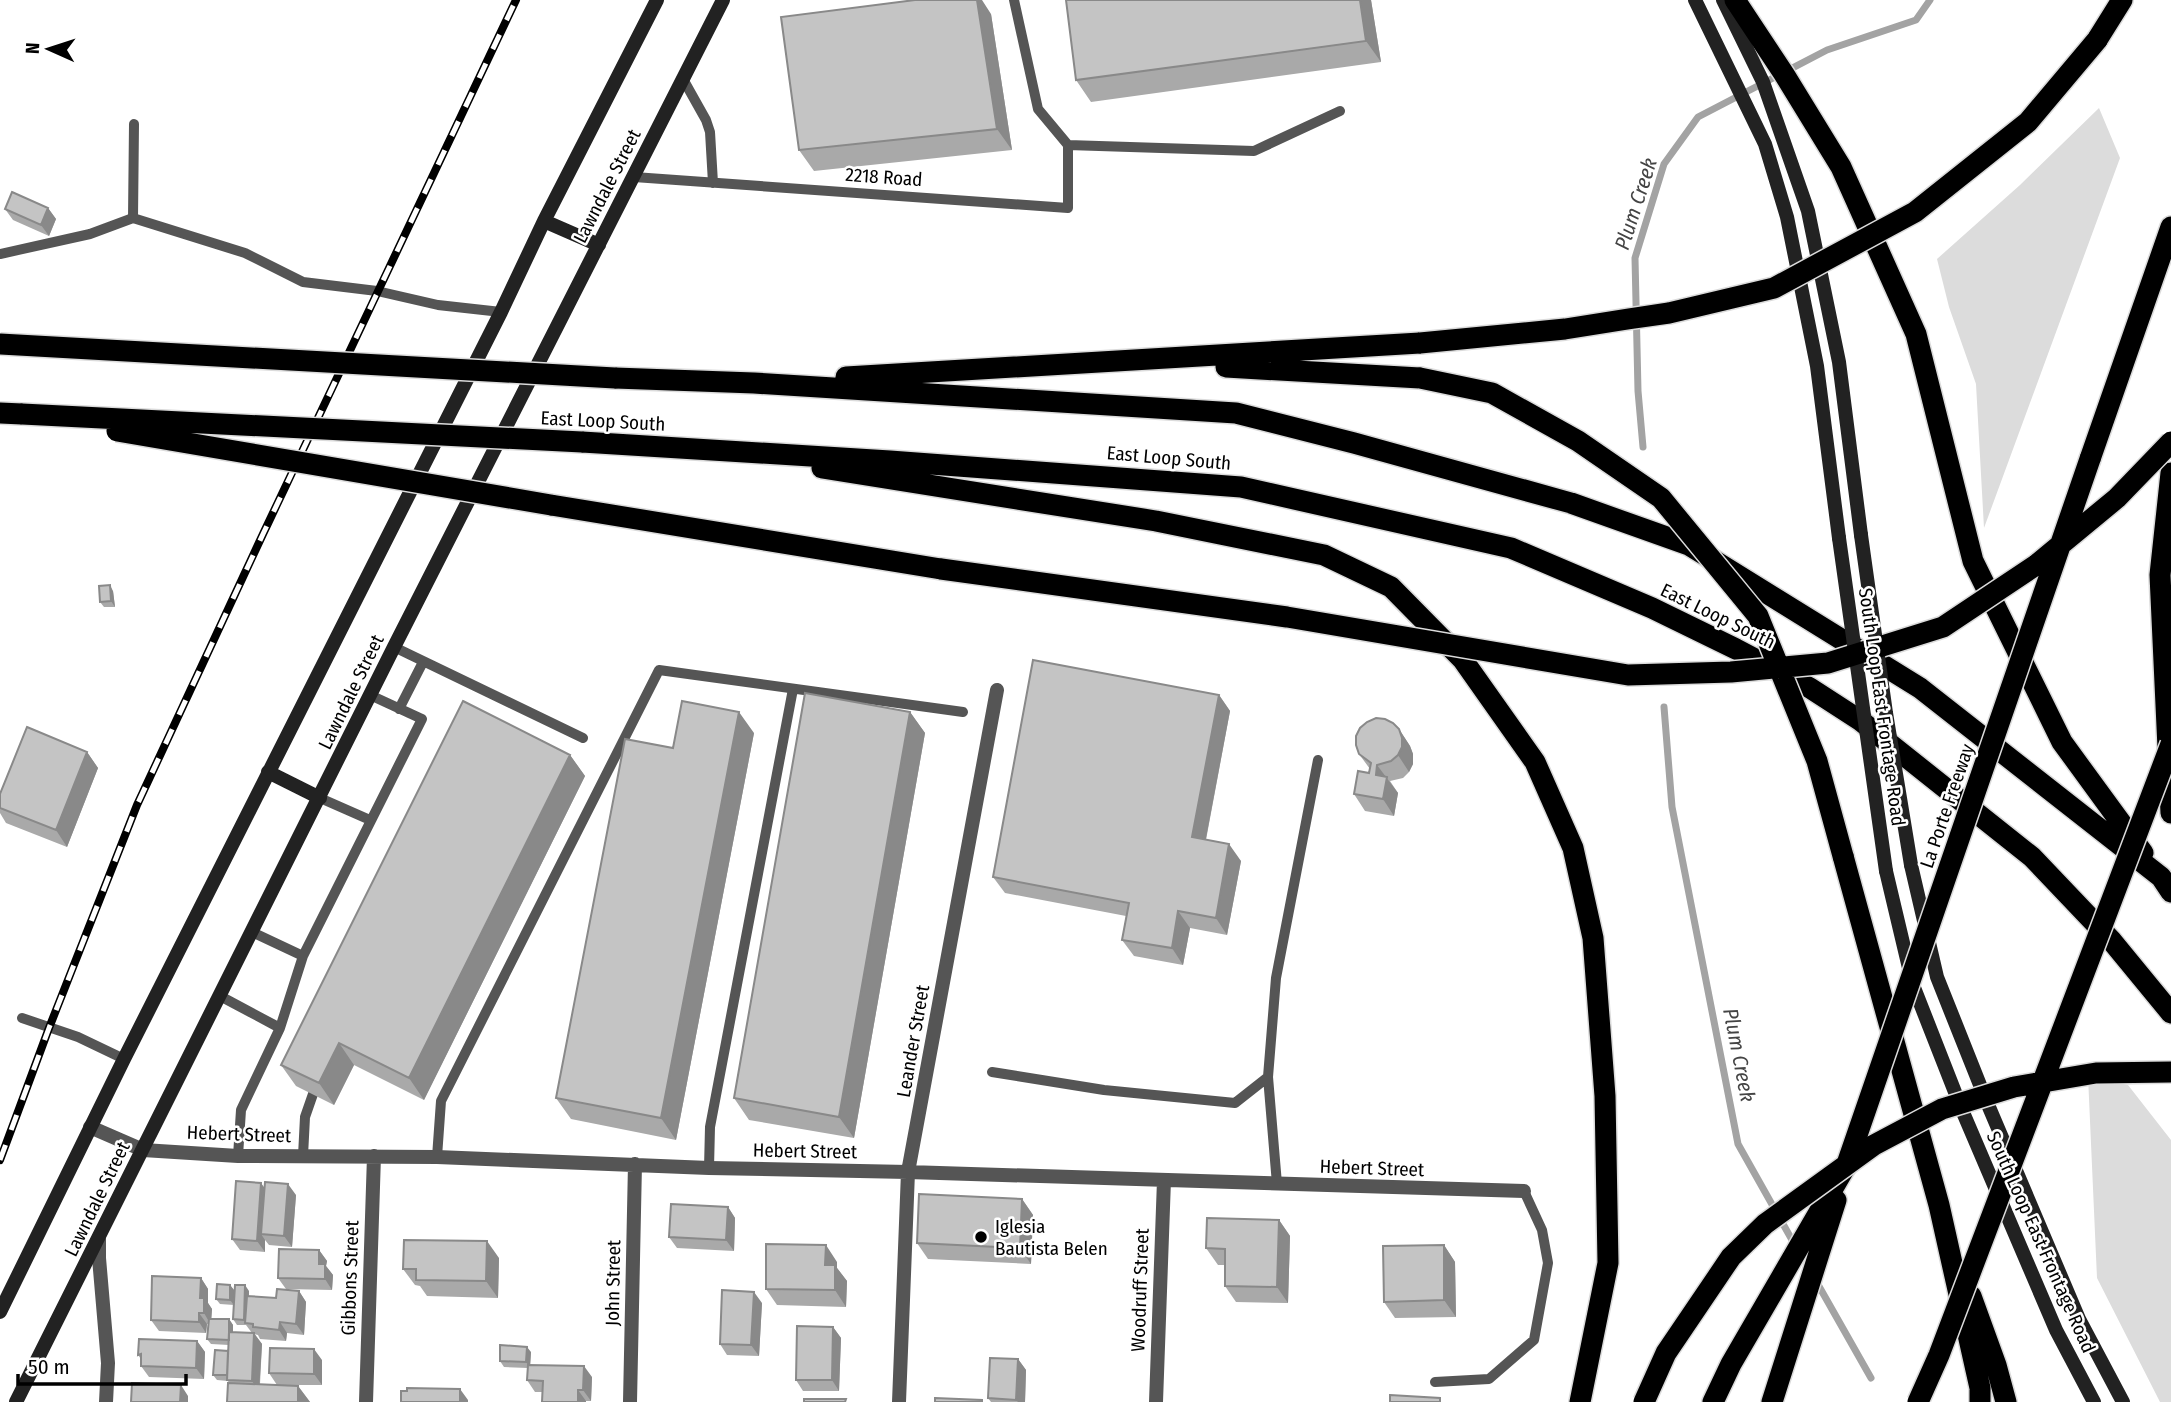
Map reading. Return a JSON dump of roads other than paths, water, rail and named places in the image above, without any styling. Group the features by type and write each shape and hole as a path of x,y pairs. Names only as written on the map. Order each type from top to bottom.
{"highway":[{"path":"1735,0 1746,30 1841,167 1916,334 1973,561 2062,742 2166,885"},
{"path":"754,383 1420,343 1565,329 1668,313 1774,288 1915,212 2028,122 2097,40 2122,0"},
{"name":"La Porte Freeway","path":"1772,1402 1847,1164 2171,227"},
{"name":"East Loop South","path":"0,344 615,378 754,383 1236,413 1559,499 1689,545 1920,688 2166,885"},
{"path":"1119,361 1420,378 1492,393 1578,441 1661,498 1758,616 1817,761 1939,1205 1980,1388 1980,1402"},
{"name":"East Loop South","path":"0,413 582,442 1241,487 1511,548 1651,608 1736,649 1810,688 1861,721 2032,857 2111,940 2171,1013"},
{"path":"22,415 941,569 1287,617 1628,675 1731,672 1828,663 1943,627 2036,565 2117,498 2171,442"},
{"path":"695,449 1156,521 1324,555 1391,587 1463,660 1535,762 1573,848 1593,938 1605,1096 1608,1263 1580,1402"},
{"path":"2171,473 2160,575 2171,813"},
{"path":"1918,1402 1939,1355 2171,744"},
{"path":"1644,1402 1666,1353 1731,1257 1765,1224 1874,1146 1942,1109 2014,1087 2096,1073 2171,1072"},
{"path":"1713,1402 1731,1364 1847,1164"},
{"path":"1939,1205 1996,1365 2006,1402"}],"main road":[{"name":"Lawndale Street","path":"0,1312 124,1059 657,0"},
{"name":"Lawndale Street","path":"16,1402 394,647 723,0"},
{"name":"South Loop East Frontage Road","path":"1695,0 1765,144 1787,217 1817,366 1886,871 1913,985 1962,1110 2056,1330 2094,1402"},
{"name":"South Loop East Frontage Road","path":"1723,0 1746,30 1808,212 1839,362 1886,713 1912,865 1937,977 1986,1100 2080,1319 2123,1402"},
{"path":"544,221 599,245"},
{"path":"268,772 320,798"}],"street":[{"name":"Leander Street","path":"899,1402 908,1172 997,690"},
{"name":"Hebert Street","path":"90,1127 143,1150 238,1156 437,1157 709,1168 1524,1191"},
{"name":"Gibbons Street","path":"366,1402 374,1156"},
{"name":"John Street","path":"630,1402 635,1164"},
{"name":"Woodruff Street","path":"1156,1402 1164,1180"},
{"path":"99,1239 108,1363 106,1402"}],"lane":[{"path":"1014,0 1038,109 1068,145 1254,151 1340,111"},
{"path":"683,79 710,132 713,183"},
{"path":"133,218 134,124"},
{"name":"2218 Road","path":"634,177 1068,208 1068,145"},
{"path":"0,254 90,234 133,218 245,253 303,282 377,291 438,305 501,312"},
{"path":"394,647 583,738"},
{"path":"399,709 423,662"},
{"path":"437,1157 441,1101 659,670 963,712"},
{"path":"709,1168 710,1127 793,689"},
{"path":"238,1156 241,1110 280,1028 303,956 422,719 370,695"},
{"path":"1277,1184 1268,1077 1276,978 1318,760"},
{"path":"320,798 370,820"},
{"path":"252,932 303,956"},
{"path":"220,996 280,1028"},
{"path":"22,1018 78,1037 124,1059"},
{"path":"992,1072 1104,1090 1235,1102 1268,1077"},
{"path":"303,1156 304,1117 313,1094"},
{"path":"1435,1382 1489,1379 1534,1340 1548,1264 1542,1230 1524,1191"}],"waterway":[{"name":"Plum Creek","path":"1643,447 1638,391 1635,258 1664,164 1698,117 1827,50 1916,20 1930,0"},
{"name":"Plum Creek","path":"1664,707 1672,807 1738,1144 1796,1247"},
{"name":"Plum Creek","path":"1816,1281 1871,1378"}],"railway":[{"path":"0,1160 137,805 516,0"}],"place":[{"name":"Iglesia Bautista Belen","path":"981,1237"}]}
